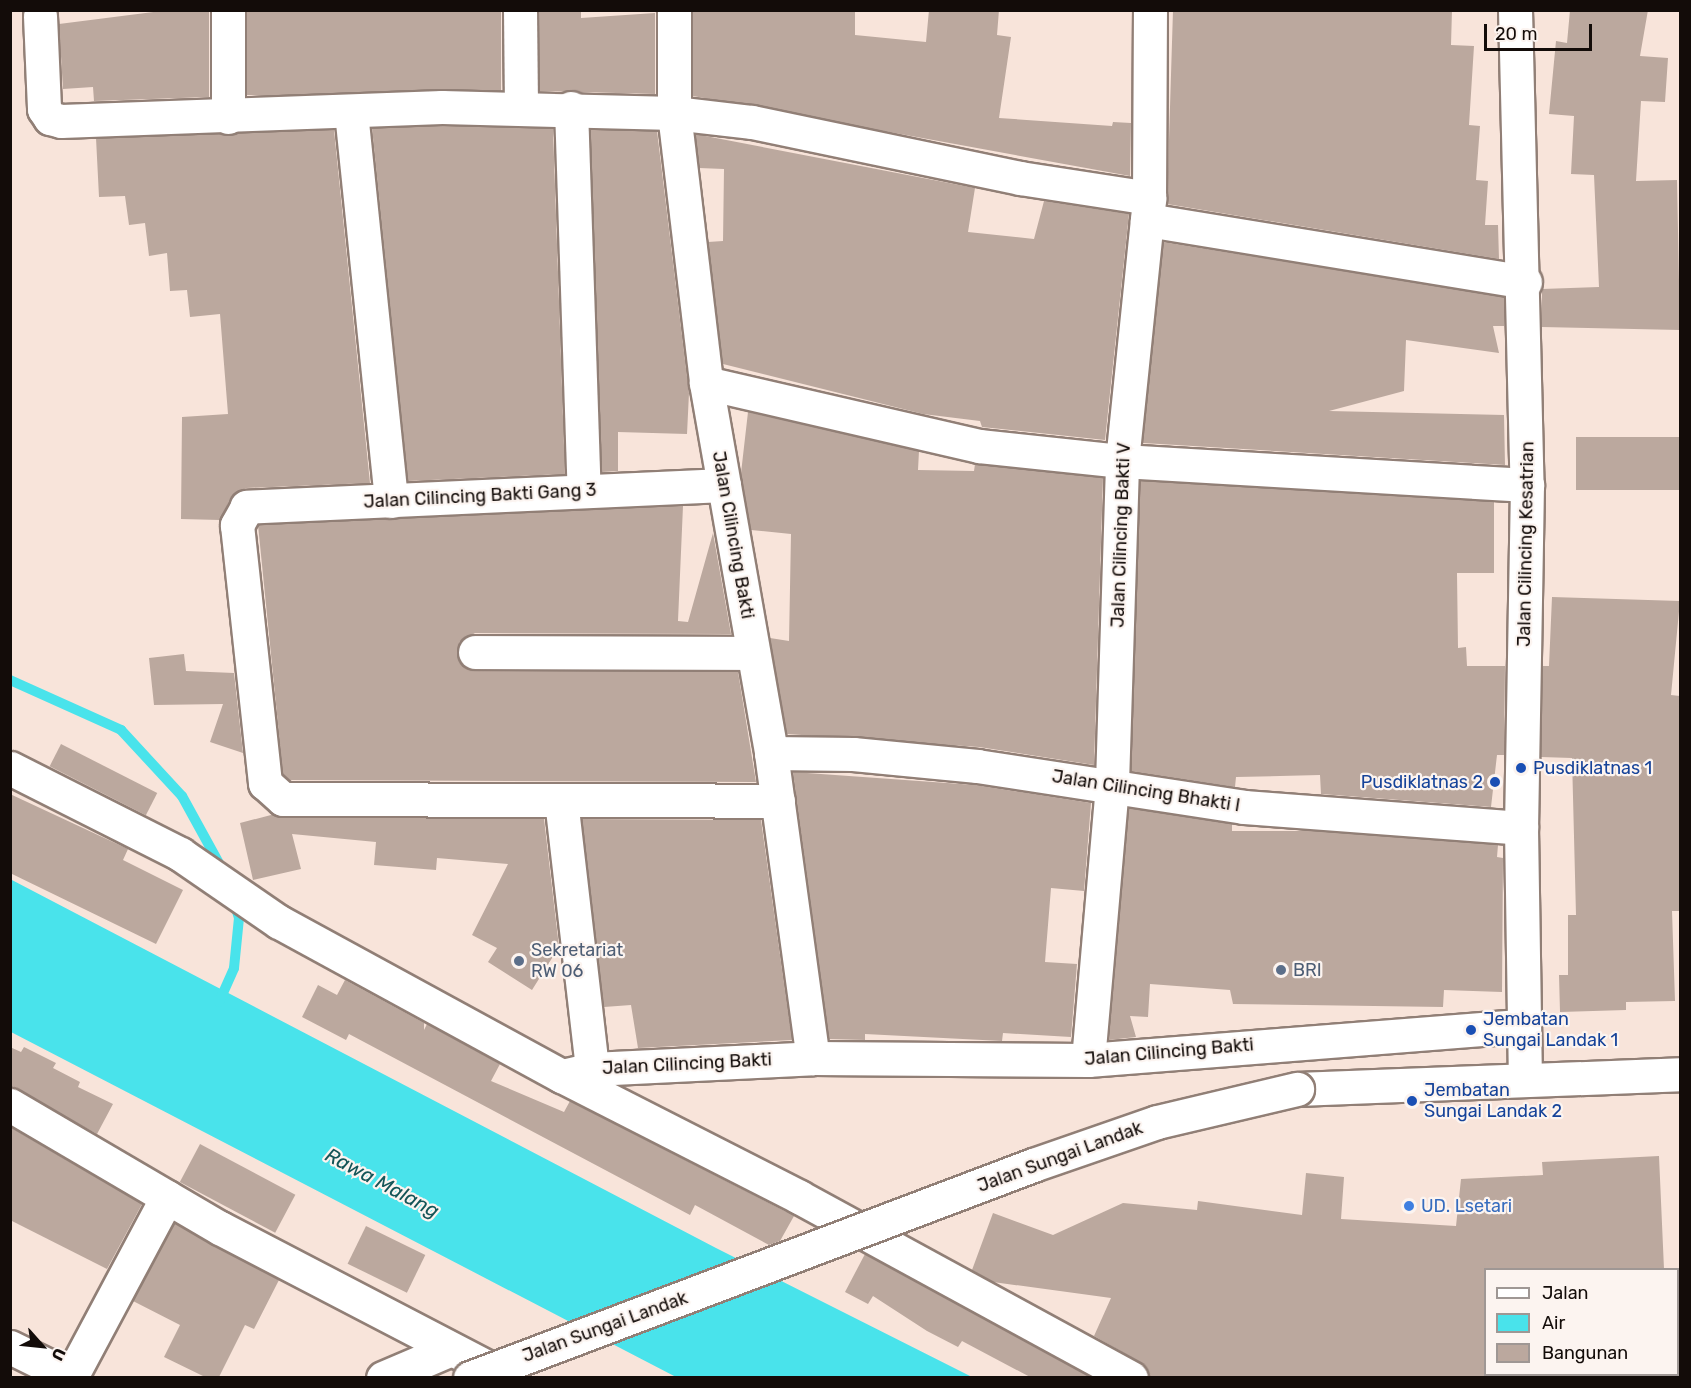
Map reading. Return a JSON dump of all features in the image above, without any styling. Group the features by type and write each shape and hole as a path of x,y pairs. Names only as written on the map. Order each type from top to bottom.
{"street":[{"path":"228,10 228,117"},
{"path":"520,10 520,106"},
{"name":"Jalan Cilincing Bakti","path":"674,10 674,113 706,383 771,753 813,1058"},
{"name":"Jalan Cilincing Bakti V","path":"1088,1060 1112,783 1122,461 1148,209 1150,10"},
{"name":"Jalan Cilincing Kesatrian","path":"1515,10 1525,282 1527,485 1521,828 1525,1077"},
{"path":"40,16 45,109 50,118 228,117 520,106 674,113 752,122 1020,178 1148,209 1525,282"},
{"path":"572,108 584,491"},
{"path":"351,112 390,501"},
{"path":"706,383 979,446 1122,461 1527,485"},
{"name":"Jalan Cilincing Bakti Gang 3","path":"561,800 283,799 273,794 265,783 240,515 247,507 724,485"},
{"path":"475,652 753,653"},
{"name":"Jalan Cilincing Bhakti I","path":"771,753 853,754 1112,783 1244,807 1521,828"},
{"path":"10,768 180,854 279,922 577,1072 799,1197 1131,1377"},
{"path":"577,1072 561,800 778,801"},
{"name":"Jalan Cilincing Bakti","path":"577,1072 813,1058 1088,1060 1523,1026"},
{"name":"Jalan Sungai Landak","path":"470,1377 1033,1165 1157,1122 1297,1089 1525,1077 1680,1074"},
{"path":"10,1105 167,1197 451,1349 508,1377"},
{"path":"10,1347 72,1377 167,1197"},
{"path":"383,1377 451,1349"}],"water":[{"name":"Rawa Malang","path":"10,879 716,1248 972,1377 676,1377 11,1032"}],"building":[{"path":"169,10 209,10 209,97 94,101 93,87 63,89 59,24"},
{"path":"247,10 501,10 501,95 247,95"},
{"path":"539,10 581,10 581,18 655,13 655,94 540,91"},
{"path":"855,10 855,35 926,42 929,10 999,10 997,35 1011,37 999,118 1112,126 1113,122 1131,123 1130,176 693,96 693,11"},
{"path":"1173,10 1452,10 1451,45 1474,46 1469,125 1480,126 1476,180 1488,181 1485,225 1498,225 1499,259 1167,204"},
{"path":"1570,10 1648,10 1640,56 1668,58 1665,102 1641,101 1636,181 1677,180 1680,330 1542,327 1542,289 1599,287 1594,175 1571,174 1574,116 1549,114 1556,41 1567,43"},
{"path":"442,126 553,129 565,474 408,481 372,128"},
{"path":"334,130 370,483 246,488 231,497 220,520 181,519 182,417 228,414 220,314 190,317 187,290 170,291 167,253 149,256 145,223 129,225 125,196 99,197 96,138"},
{"path":"590,130 657,131 689,393 687,434 618,432 618,471 602,472"},
{"path":"695,134 975,188 968,232 1034,239 1044,201 1129,214 1105,440 982,427 980,421 923,414 723,364 708,242 723,241 724,169 699,168"},
{"path":"1163,242 1504,297 1504,326 1493,326 1499,353 1406,340 1404,391 1329,411 1504,415 1505,465 1143,443"},
{"path":"748,412 919,451 918,470 974,471 975,464 1103,478 1094,765 979,747 787,734 770,638 789,641 791,534 751,530 741,473"},
{"path":"1576,437 1680,437 1680,490 1576,490"},
{"path":"1140,481 1494,502 1494,573 1457,573 1458,648 1466,647 1467,666 1505,666 1504,755 1497,755 1491,807 1321,794 1320,775 1236,777 1235,787 1131,771"},
{"path":"683,506 678,621 688,622 713,533 731,634 475,633 459,642 459,661 475,671 738,672 756,782 290,780 283,774 258,525"},
{"path":"1552,597 1680,601 1671,695 1680,696 1680,911 1672,911 1675,1001 1626,1002 1626,1010 1560,1012 1559,975 1568,975 1568,915 1576,915 1572,758 1541,757 1543,666 1549,666"},
{"path":"184,654 186,671 234,673 243,753 210,742 223,704 154,705 149,658"},
{"path":"61,744 157,793 146,815 50,766"},
{"path":"793,772 975,785 1091,803 1084,891 1051,888 1045,962 1077,964 1071,1037 1003,1033 1002,1041 865,1034 865,1040 829,1039"},
{"path":"10,794 128,849 123,860 183,890 156,944 10,873"},
{"path":"1129,808 1232,824 1232,831 1310,831 1498,845 1497,857 1503,858 1502,992 1444,990 1443,1007 1233,1004 1230,990 1150,984 1148,1017 1130,1016 1136,1037 1109,1040"},
{"path":"271,815 544,819 559,947 532,990 488,962 497,948 472,935 508,864 437,858 436,870 374,865 376,842 292,834 301,869 253,880 240,823"},
{"path":"582,819 761,820 792,1040 638,1048 631,1005 604,1007"},
{"path":"345,980 424,1023 424,1030 427,1024 500,1064 491,1081 564,1112 570,1101 794,1216 780,1241 769,1245 695,1205 690,1215 349,1034 346,1040 302,1017 318,985 337,995"},
{"path":"10,1047 21,1052 24,1047 56,1063 53,1068 80,1082 78,1087 113,1104 97,1134 10,1086"},
{"path":"10,1127 142,1204 107,1269 10,1220"},
{"path":"200,1144 295,1195 275,1233 180,1182"},
{"path":"1659,1156 1664,1268 1484,1268 1485,1377 1150,1377 1140,1362 1094,1336 1111,1298 993,1282 972,1270 993,1213 1053,1235 1123,1203 1197,1210 1198,1201 1302,1215 1306,1173 1344,1177 1341,1219 1456,1226 1461,1179 1543,1175 1542,1162"},
{"path":"174,1223 279,1280 254,1329 245,1325 219,1377 205,1377 164,1357 180,1325 133,1301"},
{"path":"366,1226 425,1255 407,1293 348,1264"},
{"path":"865,1254 1091,1377 1030,1377 962,1341 958,1347 927,1331 873,1296 868,1304 845,1292"}],"waterway":[{"path":"10,680 121,730 182,796 226,876"},
{"path":"219,1002 234,968 239,918 234,902"}],"place":[{"name":"Pusdiklatnas 1","path":"1521,768"},
{"name":"Pusdiklatnas 2","path":"1495,782"},
{"name":"Sekretariat RW 06","path":"519,961"},
{"name":"BRI","path":"1281,970"},
{"name":"Jembatan Sungai Landak 1","path":"1471,1030"},
{"name":"Jembatan Sungai Landak 2","path":"1412,1101"},
{"name":"UD. Lsetari","path":"1409,1206"}]}
